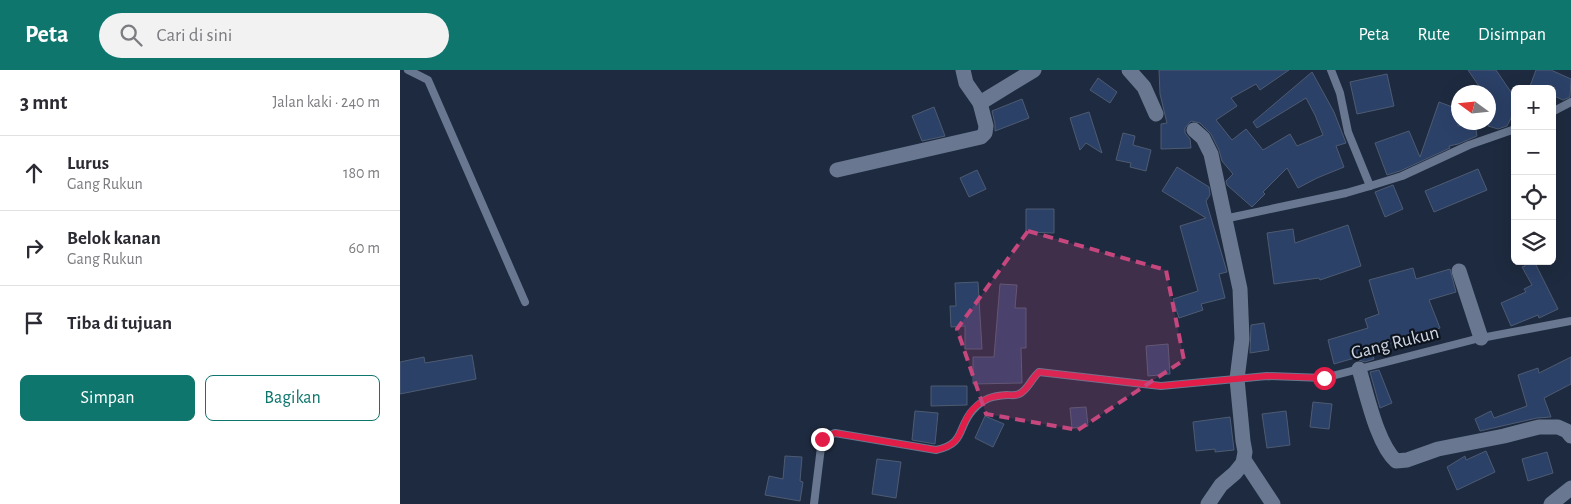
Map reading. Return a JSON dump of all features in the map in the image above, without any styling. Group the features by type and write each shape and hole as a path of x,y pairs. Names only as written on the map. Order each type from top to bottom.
{"street":[{"path":"837,170 981,137 985,133 986,126 980,103 966,83 963,70"},
{"path":"980,103 1034,70"},
{"path":"1129,70 1144,87 1156,114"},
{"path":"1194,130 1203,138 1211,154 1240,289 1242,339 1237,379 1242,441 1245,452 1244,460 1235,473 1220,484 1208,504"},
{"path":"1460,272 1480,338"},
{"path":"1359,369 1382,441 1396,461 1407,460 1438,449 1539,427 1558,427 1567,431 1571,436"},
{"path":"1244,460 1273,504"},
{"path":"1550,504 1571,488"}],"lane":[{"path":"408,70 428,80 525,302"},
{"path":"1331,70 1340,92 1348,132 1370,186"},
{"path":"1556,110 1571,102"},
{"path":"1224,219 1370,186 1402,176 1470,145 1512,130"},
{"name":"Gang Rukun","path":"814,504 822,439 835,433 936,450 948,448 956,441 972,410 989,396 1018,395 1025,390 1032,378 1039,372 1161,386 1267,376 1324,378 1480,338 1571,321"}],"highlighted area":[{"path":"1028,231 1166,270 1184,360 1078,430 986,414 957,329"}],"building":[{"path":"1159,70 1289,70 1260,90 1256,84 1231,98 1237,106 1216,120 1232,140 1246,129 1263,150 1290,134 1297,146 1323,135 1306,98 1257,128 1253,122 1312,72 1334,112 1346,143 1336,146 1344,167 1298,188 1287,168 1263,192 1265,194 1252,207 1227,185 1226,181 1233,174 1222,161 1211,134 1200,123 1191,121 1185,128 1185,133 1190,139 1191,148 1161,149 1161,124 1167,123 1160,94"},
{"path":"1468,70 1496,70 1511,92 1511,118 1507,126 1496,128 1496,85 1478,85"},
{"path":"1536,70 1551,70 1571,79 1570,97 1563,100 1556,97 1556,85 1530,85"},
{"path":"1387,74 1394,106 1357,114 1350,82"},
{"path":"1098,78 1117,92 1110,103 1090,90"},
{"path":"1022,99 1029,118 995,131 992,111"},
{"path":"1439,102 1451,106 1451,130 1476,130 1477,136 1449,146 1450,148 1387,175 1375,143 1409,131 1420,157"},
{"path":"934,107 945,136 922,141 912,116"},
{"path":"1089,112 1102,153 1086,143 1080,150 1070,118"},
{"path":"1123,133 1135,136 1133,145 1151,150 1146,171 1130,167 1131,163 1116,160"},
{"path":"1177,167 1209,187 1210,195 1206,201 1227,272 1219,274 1225,298 1201,304 1203,310 1179,318 1173,299 1198,291 1180,226 1206,218 1162,191"},
{"path":"1478,169 1487,190 1434,212 1425,191"},
{"path":"977,170 986,189 969,197 960,178"},
{"path":"1393,185 1403,209 1385,217 1375,192"},
{"path":"1026,209 1054,209 1054,233 1026,232"},
{"path":"1348,225 1361,266 1320,280 1319,278 1274,284 1267,233 1293,229 1295,243"},
{"path":"1536,265 1558,309 1539,318 1538,315 1511,326 1501,303 1526,292 1524,289 1532,285 1522,267"},
{"path":"1413,268 1416,279 1450,269 1456,292 1429,300 1440,328 1415,338 1414,335 1371,350 1374,359 1365,362 1359,360 1358,357 1334,364 1328,340 1368,328 1365,319 1379,314 1369,280"},
{"path":"978,282 982,349 965,349 965,326 951,327 950,306 956,306 955,283"},
{"path":"1000,284 1017,285 1015,308 1026,308 1026,348 1021,348 1022,383 973,384 973,357 994,357"},
{"path":"1264,323 1269,350 1250,353 1251,325"},
{"path":"1168,344 1170,374 1148,376 1146,346"},
{"path":"472,355 476,379 400,394 400,362 424,357 425,363"},
{"path":"1571,357 1571,384 1544,398 1551,417 1537,418 1480,431 1475,419 1491,411 1494,418 1527,406 1518,375 1538,368 1539,373"},
{"path":"1379,370 1392,403 1380,408 1370,372"},
{"path":"931,386 967,386 967,405 931,406"},
{"path":"1313,402 1332,404 1329,429 1310,427"},
{"path":"1086,407 1088,426 1072,428 1070,408"},
{"path":"915,411 938,413 935,444 912,440"},
{"path":"1286,411 1290,445 1267,448 1262,414"},
{"path":"985,416 1004,424 993,447 975,438"},
{"path":"1230,417 1234,450 1196,451 1193,422"},
{"path":"1486,451 1495,472 1457,490 1447,467 1465,456 1466,460"},
{"path":"1547,452 1553,473 1528,481 1522,459"},
{"path":"785,456 802,457 800,481 803,482 800,501 765,495 769,476 783,479"},
{"path":"877,459 901,462 896,498 872,494"}],"route":[{"path":"822,439 835,433 936,450 948,448 956,441 972,410 989,396 1018,395 1025,390 1032,378 1039,372 1161,386 1267,376 1324,378"}]}
